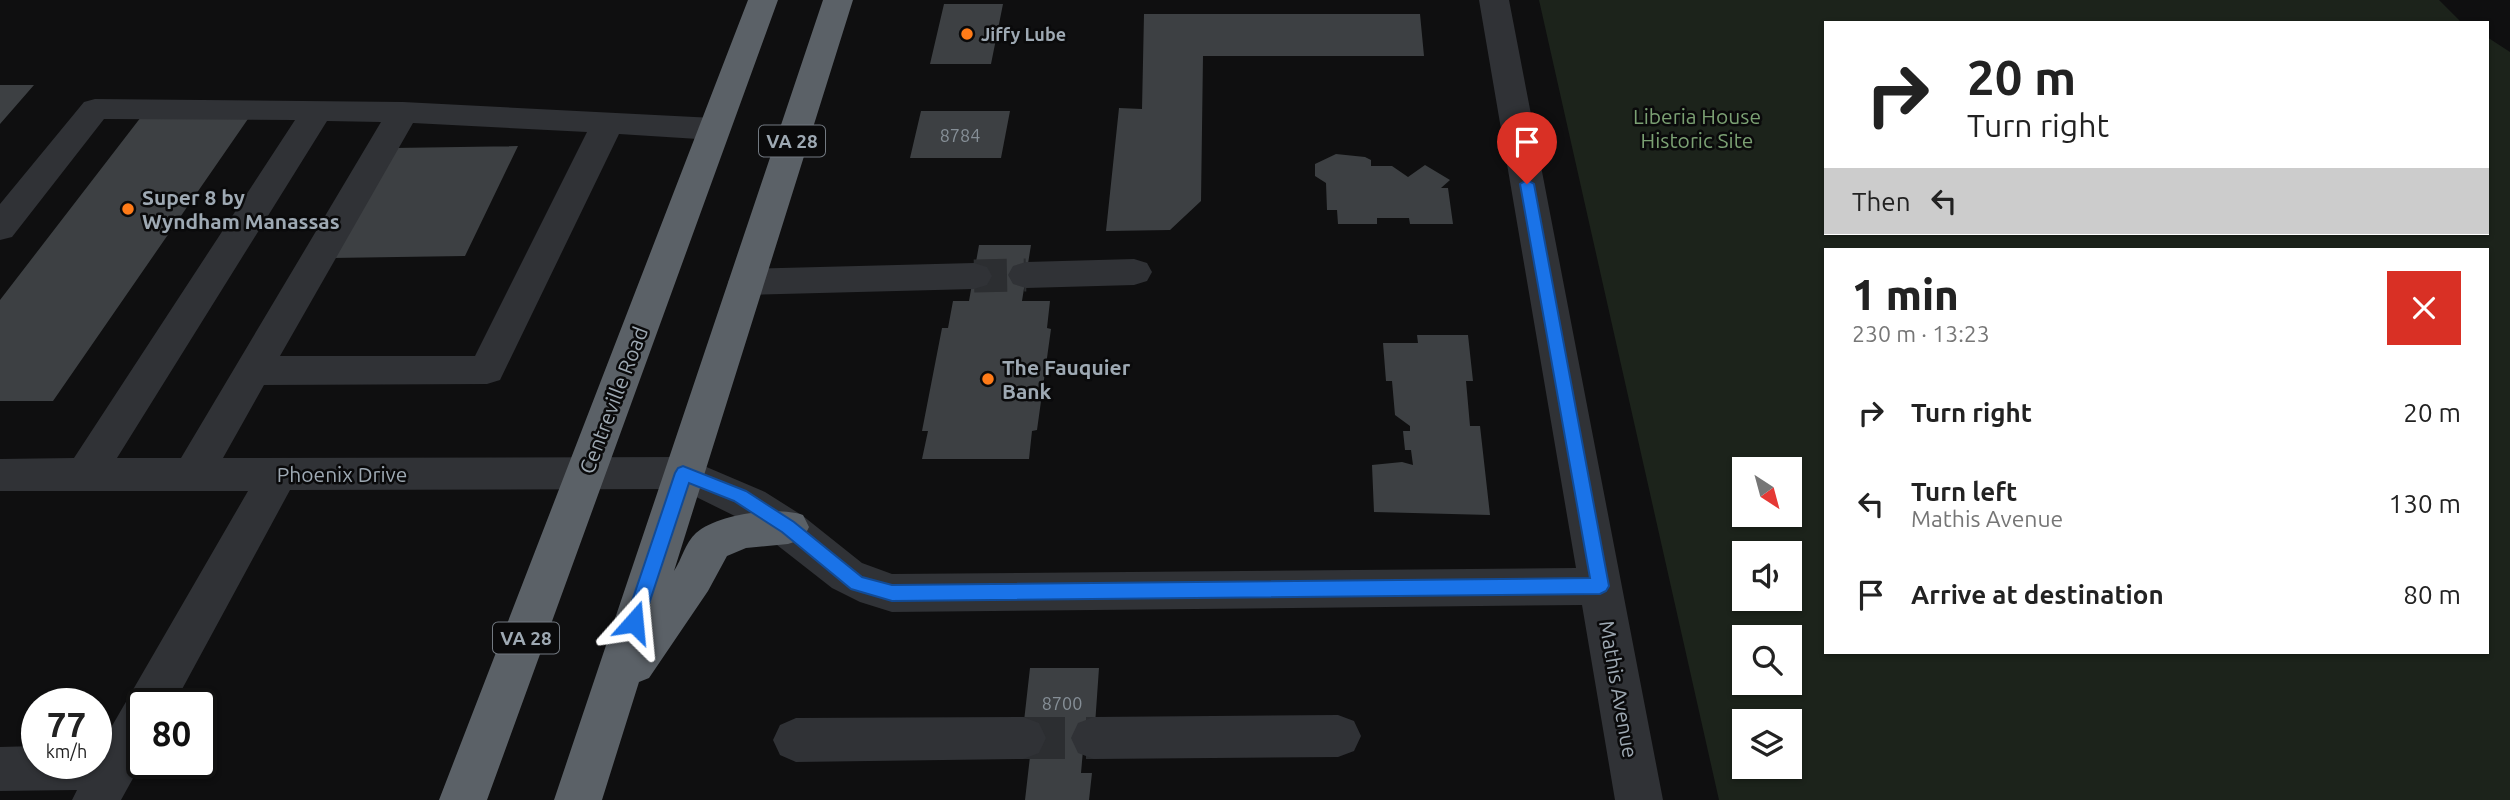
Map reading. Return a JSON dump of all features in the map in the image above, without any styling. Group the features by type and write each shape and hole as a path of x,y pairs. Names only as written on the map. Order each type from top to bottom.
{"highway":[{"name":"Centreville Road","path":"463,800 762,0"},
{"name":"VA 28","path":"578,800 609,697 838,0"},
{"path":"609,697 693,579 702,557 712,544 743,531 788,527"}],"street":[{"name":"Mathis Avenue","path":"1494,0 1639,800"},
{"path":"0,229 95,109 402,112 714,129"},
{"path":"85,475 317,110"},
{"path":"193,474 402,112"},
{"path":"253,371 487,370 608,123"},
{"path":"1026,275 1134,272"},
{"path":"746,282 974,276"},
{"path":"683,473 740,496 788,527 857,583 892,593 1600,586"},
{"name":"Phoenix Drive","path":"0,475 683,473"},
{"path":"159,688 278,474"},
{"path":"1094,738 1338,736"},
{"path":"796,740 1023,738"},
{"path":"0,769 105,783 126,746"}],"green space":[{"name":"Liberia House Historic Site","path":"1539,0 2439,0 2460,21 1824,21 1824,235 2489,235 2489,38 2510,52 2510,800 1719,800"}],"building":[{"name":"Jiffy Lube","path":"944,4 1003,4 991,64 930,64"},
{"path":"1144,14 1420,14 1424,56 1203,56 1201,201 1170,230 1106,231 1119,108 1142,109"},
{"path":"0,85 34,85 0,124"},
{"path":"921,111 1010,111 1001,158 910,158"},
{"name":"Super 8 by Wyndham Manassas","path":"250,116 53,401 0,401 0,300 141,117"},
{"path":"518,146 465,256 331,258 393,148"},
{"path":"1336,154 1365,157 1371,160 1371,166 1392,166 1408,177 1425,165 1450,180 1441,188 1448,188 1453,224 1410,224 1409,218 1377,218 1377,224 1338,224 1337,210 1327,210 1326,183 1315,176 1315,164"},
{"name":"The Fauquier Bank","path":"979,245 1031,245 1022,301 1050,301 1047,328 1051,329 1037,430 1032,431 1029,459 922,459 928,431 922,431 942,328 948,328 953,301 969,301"},
{"path":"1417,335 1468,335 1473,381 1466,381 1470,426 1480,426 1490,515 1374,512 1372,465 1402,462 1413,465 1411,450 1405,450 1403,431 1410,431 1410,426 1395,415 1392,381 1386,381 1383,343 1418,343"},
{"path":"1030,668 1099,668 1094,739 1084,739 1081,773 1092,773 1089,800 1025,800 1032,739 1022,739"}],"tunnel":[{"path":"974,276 1026,275"},
{"path":"1023,738 1094,738"}],"place":[{"name":"Jiffy Lube","path":"967,34"},
{"name":"Super 8 by Wyndham Manassas","path":"128,209"},
{"name":"The Fauquier Bank","path":"988,379"}],"route":[{"path":"634,622 683,473 740,496 788,527 837,570 857,583 892,593 1600,586 1527,184"}]}
